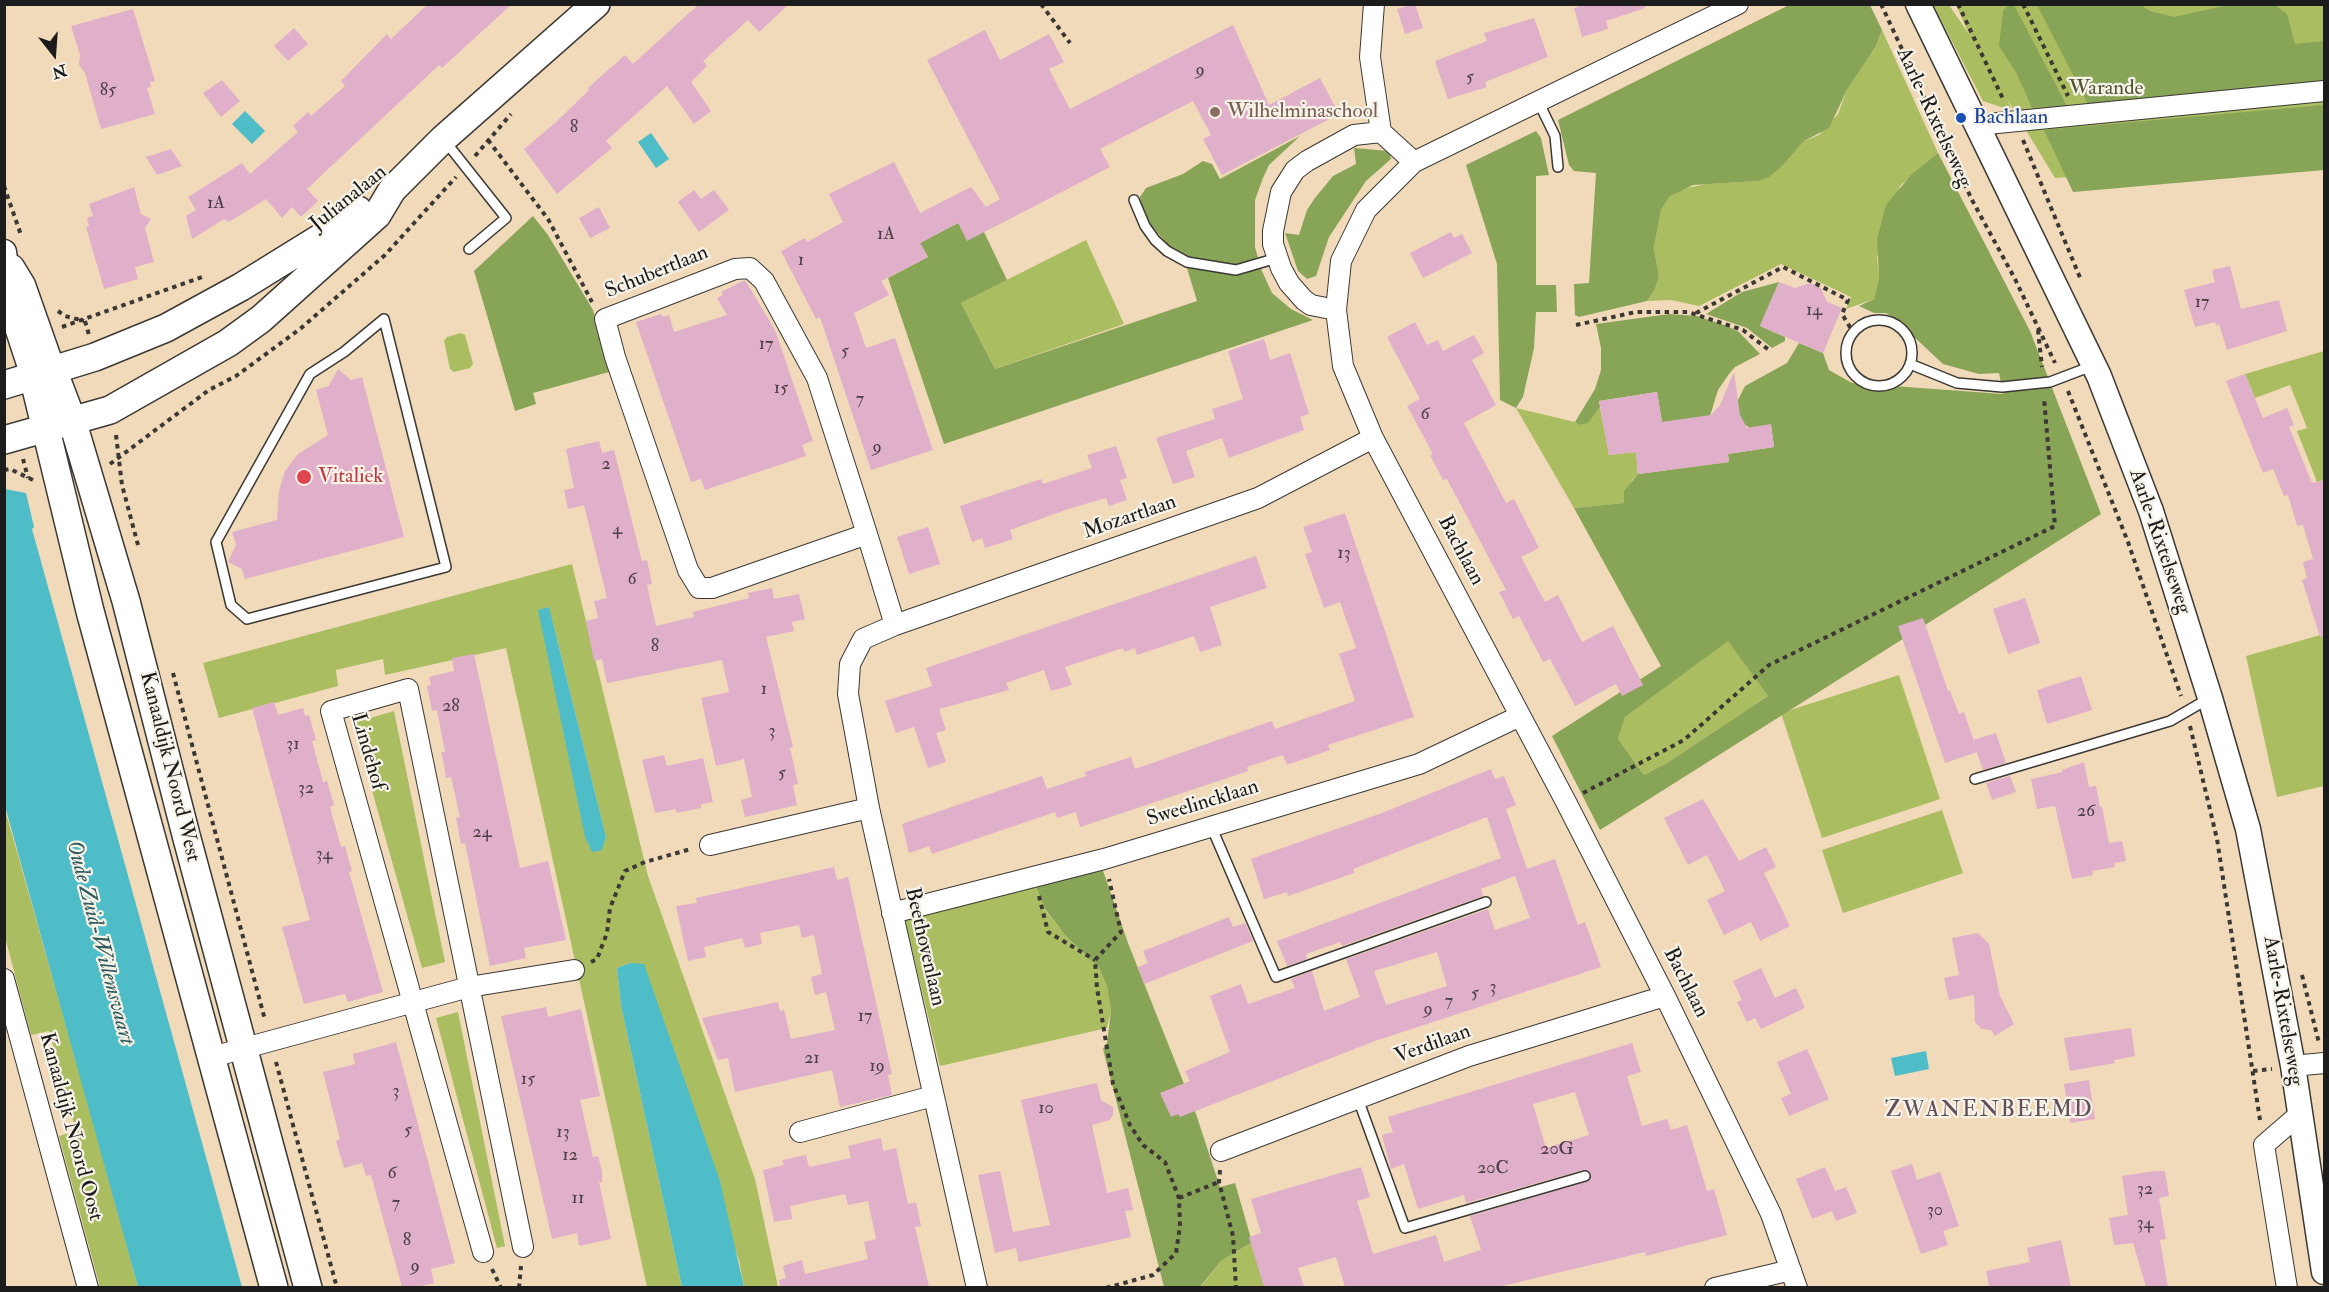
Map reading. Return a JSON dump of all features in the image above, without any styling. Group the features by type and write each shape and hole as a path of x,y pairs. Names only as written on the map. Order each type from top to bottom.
{"main road":[{"name":"Julianalaan","path":"4,440 110,410 228,343 253,325 377,215 392,190 443,139 596,4"},
{"name":"Julianalaan","path":"4,385 103,354 166,328 240,287 338,227 368,202 392,190"},
{"name":"Kanaaldijk Noord West","path":"43,373 72,420 126,601 308,1287"},
{"name":"Kanaaldijk Noord West","path":"43,373 46,428 90,611 274,1287"}],"street":[{"path":"1374,4 1370,57 1381,132 1414,162"},
{"name":"Bachlaan","path":"1738,4 1414,162 1365,210 1341,261 1336,310 1343,366 1373,438 1566,802 1665,996 1771,1214 1794,1279"},
{"name":"Aarle-Rixtelseweg","path":"1918,4 2094,365 2151,511 2211,698 2248,829 2293,1066 2325,1272"},
{"path":"1977,125 2325,91"},
{"path":"1336,310 1311,305 1289,284 1277,258 1273,231 1277,202 1286,181 1295,170 1340,140 1368,132 1381,132"},
{"name":"Kanaaldijk Noord West","path":"5,254 12,312 43,373"},
{"name":"Schubertlaan","path":"867,534 712,588 699,588 688,570 615,357 605,320 735,269 750,268 764,280 817,378 867,534 895,625"},
{"name":"Mozartlaan","path":"895,625 1258,498 1373,438"},
{"name":"Beethovenlaan","path":"895,625 863,639 850,664 848,694 869,808 977,1287"},
{"name":"Lindehof","path":"483,1252 415,1003 330,711 408,689 523,1247"},
{"name":"Sweelincklaan","path":"892,913 1104,859 1419,764 1520,716"},
{"path":"710,845 869,808"},
{"path":"212,1056 470,987 574,970"},
{"name":"Kanaaldijk Noord Oost","path":"4,979 88,1287"},
{"name":"Verdilaan","path":"1221,1151 1469,1056 1665,996"},
{"path":"2293,1066 2325,1063"},
{"path":"800,1132 933,1096"},
{"name":"Aarle-Rixtelseweg","path":"2287,1287 2264,1145 2301,1113"},
{"path":"1715,1287 1794,1279"}],"lane":[{"path":"1538,101 1555,136 1558,167"},
{"path":"443,139 506,218 469,249"},
{"path":"1134,200 1145,226 1155,240 1187,262 1236,270 1277,258"},
{"path":"384,318 412,432 446,567 247,619 231,605 216,542 310,374 344,352 384,318"},
{"path":"1883,319 1894,322 1910,339 1913,350 1910,364 1900,380 1880,386 1859,380 1847,363 1846,352 1853,332 1861,324 1872,320 1883,319"},
{"path":"1910,364 1957,383 2002,387 2043,383 2094,365"},
{"path":"1975,779 2170,721 2211,698"},
{"path":"1211,826 1276,977 1486,902"},
{"path":"1358,1098 1405,1228 1585,1176"}],"path":[{"path":"1041,4 1070,43"},
{"name":"Aarle-Rixtelseweg","path":"1881,4 1972,200 2038,326 2043,383"},
{"path":"2023,4 2077,116"},
{"path":"472,114 481,125 485,136 548,219 592,302 605,320"},
{"path":"1696,313 1783,267 1848,300 1842,314 1853,332"},
{"path":"85,321 212,274"},
{"path":"1576,325 1636,312 1696,313 1743,330 1769,350"},
{"path":"1566,802 1684,740 1769,665 2055,526 2043,383"},
{"path":"120,458 122,485 140,550"},
{"path":"4,470 10,469 28,479"},
{"name":"Kanaaldijk Noord West","path":"170,662 337,1287"},
{"path":"574,970 597,959 607,933 610,908 625,871 675,852 710,845"},
{"path":"1104,859 1121,932 1095,960 1096,988 1113,1084 1130,1125 1143,1145 1165,1162 1179,1198 1180,1226 1176,1253 1153,1275 1106,1287"},
{"path":"1034,878 1048,932 1095,960"},
{"path":"1179,1198 1219,1182 1233,1236 1236,1287"}],"green space":[{"path":"1791,4 1870,5 1882,30 1876,46 1847,90 1829,128 1804,141 1769,177 1758,181 1693,185 1670,196 1661,210 1654,248 1659,277 1647,301 1579,317 1575,315 1574,284 1589,283 1596,173 1574,171 1569,165 1558,120"},
{"name":"Warande","path":"1933,5 1949,5 1969,34 1956,5 2324,5 2324,158 2055,178 2007,99 2011,108 2007,109 1983,101"},
{"path":"2008,5 2014,5 2067,106 2032,108 2017,74 1999,46 2003,11"},
{"path":"2037,5 2141,5 2150,11 2174,17 2228,5 2275,5 2287,14 2295,44 2324,41 2324,82 2088,104"},
{"path":"1882,30 1938,153 1900,186 1877,257 1879,277 1874,299 1846,309 1851,297 1781,264 1699,306 1671,300 1647,301 1659,277 1654,248 1661,210 1670,196 1682,189 1706,184 1758,181 1804,141 1819,135 1838,114 1847,90 1876,46"},
{"path":"2324,105 2324,170 2073,192 2044,130"},
{"path":"1536,131 1541,138 1549,175 1536,176 1536,285 1556,285 1557,312 1536,312 1534,348 1523,397 1516,408 1500,400 1497,264 1466,165"},
{"path":"1300,136 1269,165 1263,178 1255,200 1255,247 1261,269 1272,293 1291,309 1313,320 944,444 888,278 928,257 920,243 958,223 984,232 1007,280 961,303 995,369 1197,301 1186,265 1149,223 1141,206 1140,197 1146,188 1183,174 1203,161 1212,164 1220,179"},
{"path":"1354,148 1389,151 1391,159 1366,181 1329,237 1316,276 1307,279 1298,271 1285,233 1299,235 1307,210 1315,198 1333,176 1356,164"},
{"path":"1938,153 2030,331 2101,514 1600,830 1552,736 1661,666 1574,508 1624,503 1624,491 1638,474 1729,462 1728,454 1774,447 1771,425 1750,428 1744,424 1740,418 1737,402 1745,386 1787,363 1799,343 1823,353 1829,370 1852,383 2003,394 1999,373 1979,374 1943,364 1886,313 1874,313 1859,306 1874,299 1879,277 1877,239 1886,205 1911,175","holes":["1728,641 1768,696 1667,763 1644,775 1618,739 1625,717"]},
{"path":"533,216 548,235 593,310 609,372 533,393 536,404 515,411 474,271"},
{"path":"1086,240 1124,324 995,369 961,303"},
{"path":"1779,282 1760,326 1785,337 1785,341 1772,348 1747,328 1706,314 1742,292"},
{"path":"1669,314 1697,316 1727,326 1739,332 1760,354 1735,367 1729,374 1718,390 1710,416 1662,422 1657,392 1599,401 1600,407 1588,423 1580,425 1575,422 1595,389 1601,370 1601,348 1596,324"},
{"path":"461,333 465,335 473,364 470,368 454,372 450,369 444,341 447,337"},
{"path":"2324,351 2324,480 2317,482 2297,431 2307,428 2290,385 2255,398 2245,374"},
{"path":"1600,407 1609,455 1636,452 1638,474 1632,480 1624,503 1574,508 1516,408 1581,425"},
{"path":"572,564 648,876 755,1179 778,1287 744,1287 739,1260 630,963 617,968 621,1005 682,1287 647,1287 506,648 385,675 383,659 336,670 338,686 219,718 203,663","holes":["549,607 606,837 604,843"]},
{"path":"2324,634 2324,786 2277,797 2246,656"},
{"path":"1728,640 1768,696 1667,763 1644,775 1618,739 1625,717"},
{"path":"1899,675 1940,799 1822,838 1781,713"},
{"path":"394,711 445,962 422,968 353,723"},
{"path":"4,806 138,1287 100,1287 59,1136 76,1131 49,1031 31,1035 5,937"},
{"path":"1942,810 1963,873 1843,913 1822,850"},
{"path":"1100,862 1128,943 1196,1114 1220,1187 1235,1183 1252,1242 1221,1261 1200,1287 1164,1287 1103,1049 1107,1043 1111,1011 1107,986 1099,968 1065,935 1045,909 1033,880"},
{"path":"1033,880 1045,910 1065,935 1099,968 1107,986 1111,1011 1107,1028 940,1066 904,916"},
{"path":"458,1012 505,1246 497,1248 436,1018"},
{"path":"1252,1242 1265,1287 1200,1288 1221,1261"}],"water":[{"path":"245,111 265,131 252,144 232,124"},
{"path":"651,133 669,159 656,168 638,142"},
{"name":"Oude Zuid-Willemsvaart","path":"5,489 26,493 34,527 32,529 242,1287 138,1287 5,806"},
{"path":"549,607 606,837 602,850 592,852 585,837 538,610"},
{"path":"630,963 644,964 720,1181 744,1287 682,1287 621,1005 617,968"},
{"path":"1926,1051 1929,1069 1895,1076 1891,1058"}],"building":[{"path":"428,4 512,4 442,68 439,65 307,189 318,201 301,217 292,207 282,218 266,199 229,222 224,219 192,239 186,216 196,210 188,197 242,163 250,174 298,132 293,126 308,112 311,116 345,86 341,81 387,34 391,39"},
{"path":"699,4 789,4 759,32 748,20 703,61 707,66 691,82 711,111 694,124 667,86 606,141 612,148 557,194 524,149 555,123 589,90 588,88 625,55 633,64"},
{"path":"1415,4 1423,28 1405,34 1397,9"},
{"path":"1586,4 1644,4 1645,8 1606,21 1608,29 1582,37 1574,8"},
{"path":"133,9 155,81 150,82 151,87 147,88 155,114 101,129 85,73 79,65 80,55 71,26"},
{"path":"1534,18 1548,57 1485,82 1487,87 1448,99 1435,61 1487,41 1484,33"},
{"path":"1233,25 1269,105 1320,78 1339,114 1222,175 1203,139 1211,135 1193,101 1100,149 1110,167 967,241 958,223 920,243 928,257 881,281 889,295 854,313 866,348 895,338 933,450 871,470 820,317 816,319 781,251 805,238 807,242 843,222 829,194 894,162 920,213 971,187 986,207 1000,199 927,60 985,30 1000,60 1049,34 1064,62 1049,69 1070,109"},
{"path":"294,28 308,44 288,61 274,46"},
{"path":"222,80 240,101 221,117 203,93"},
{"path":"171,149 182,166 157,175 146,157"},
{"path":"134,187 141,214 151,219 145,228 154,262 135,267 138,279 104,289 86,227 89,226 87,218 93,216 89,204"},
{"path":"694,190 701,199 714,190 729,210 699,232 678,202"},
{"path":"599,207 610,228 590,238 579,218"},
{"path":"1451,232 1454,238 1462,234 1472,253 1423,278 1410,253"},
{"path":"2230,266 2241,309 2279,300 2287,331 2227,350 2219,324 2216,326 2215,322 2195,327 2184,290 2215,282 2212,270"},
{"path":"745,280 775,330 813,441 802,445 806,456 705,490 701,479 691,482 636,322 661,314 663,317 669,315 674,332 727,315 717,298 723,295 721,292"},
{"path":"1779,282 1795,288 1810,283 1821,288 1827,302 1842,308 1823,353 1760,326"},
{"path":"1415,322 1427,345 1438,340 1443,351 1474,335 1484,353 1472,360 1496,405 1464,423 1506,503 1514,499 1539,548 1521,557 1545,602 1558,595 1582,642 1613,626 1643,685 1622,696 1616,684 1575,706 1550,659 1543,662 1519,616 1513,619 1499,592 1506,590 1447,479 1443,480 1430,455 1433,454 1407,406 1420,399 1387,337"},
{"path":"1264,339 1270,360 1290,353 1309,414 1300,417 1304,430 1229,458 1222,438 1186,451 1195,477 1173,484 1156,438 1215,419 1212,409 1243,399 1228,351"},
{"path":"338,369 351,380 362,377 404,537 245,579 242,569 228,562 236,545 232,532 277,520 279,491 285,471 298,454 328,435 316,390 329,386"},
{"path":"1734,372 1740,415 1747,428 1771,424 1774,447 1728,454 1729,462 1638,474 1636,452 1609,455 1599,401 1657,392 1662,422 1711,415 1720,405"},
{"path":"2245,374 2263,418 2287,408 2294,425 2289,427 2312,483 2325,480 2325,636 2320,637 2302,580 2307,578 2303,562 2313,559 2303,525 2297,526 2288,495 2284,496 2273,469 2263,473 2226,381"},
{"path":"599,441 602,453 614,450 642,561 647,560 652,584 647,585 656,626 694,617 693,612 749,598 748,593 772,588 774,599 799,594 805,619 792,622 794,631 766,637 793,747 790,748 798,784 793,785 797,805 745,817 741,800 752,797 744,759 716,766 701,698 729,692 722,660 607,683 602,659 594,661 586,621 598,618 594,601 607,598 584,505 568,509 564,490 574,488 566,449"},
{"path":"1116,446 1127,478 1120,480 1127,500 1109,506 1106,498 1068,509 1010,530 1013,539 985,548 982,538 972,542 960,506 1041,479 1043,484 1092,468 1087,455"},
{"path":"1345,513 1414,717 1328,745 1330,750 1287,765 1283,755 1247,767 1248,771 1080,827 1076,812 1057,818 1055,812 932,854 929,846 909,853 902,824 1042,776 1047,789 1086,776 1085,772 1131,757 1135,769 1272,721 1275,729 1355,701 1339,654 1356,648 1340,602 1324,608 1305,554 1312,552 1303,527"},
{"path":"928,527 940,564 909,574 897,537"},
{"path":"1256,556 1267,588 1210,607 1222,645 1200,652 1194,636 1137,655 1135,648 1124,652 1123,648 1065,667 1072,685 1051,691 1044,670 1006,683 1009,690 939,709 946,730 936,733 946,762 928,768 914,727 896,733 885,701 932,686 926,668"},
{"path":"2025,598 2040,643 2008,654 1993,609"},
{"path":"1923,618 1948,691 1950,691 1959,714 1964,712 1974,740 1996,733 2006,763 1983,770 1977,752 1945,763 1898,626"},
{"path":"474,654 520,868 548,861 566,940 524,948 526,958 490,966 465,843 461,844 456,818 460,817 451,777 446,778 441,752 445,752 437,710 432,711 427,686 431,685 429,677 454,671 452,658"},
{"path":"2081,676 2092,710 2047,724 2037,690"},
{"path":"274,702 278,715 303,708 305,716 309,715 316,740 312,741 323,782 327,781 334,805 330,807 341,847 345,846 352,871 349,872 383,992 348,1002 345,994 304,1004 282,927 310,920 252,708"},
{"path":"664,755 667,766 703,758 713,802 701,804 701,808 676,813 676,809 655,813 642,760"},
{"path":"2084,762 2089,787 2096,786 2109,843 2122,841 2126,861 2114,863 2115,867 2092,871 2093,875 2072,879 2055,806 2037,809 2031,779 2063,772 2062,770"},
{"path":"1491,769 1495,779 1504,776 1516,805 1506,809 1527,869 1555,859 1578,925 1585,922 1601,967 1375,1041 1180,1117 1178,1114 1171,1117 1160,1093 1190,1081 1185,1071 1230,1052 1210,996 1241,984 1248,1004 1295,988 1291,979 1312,971 1324,1011 1360,997 1346,959 1488,909 1495,930 1530,918 1515,876 1481,889 1483,896 1342,946 1340,942 1306,954 1307,959 1287,966 1277,941 1501,858 1487,817 1353,869 1354,873 1288,896 1287,892 1264,899 1251,859 1382,813","holes":["1437,952 1447,986 1386,1005 1374,971"]},
{"path":"2010,776 2016,792 1992,800 1986,783"},
{"path":"1703,799 1739,861 1766,847 1776,867 1764,873 1790,926 1760,941 1751,922 1724,935 1707,900 1725,891 1707,855 1688,865 1664,818"},
{"path":"834,867 837,880 848,877 892,1074 888,1075 892,1095 840,1107 832,1070 735,1092 728,1058 718,1060 702,1018 778,1002 780,1011 784,1010 791,1039 835,1030 826,992 815,995 811,977 822,974 814,935 802,938 799,925 760,933 762,944 745,948 742,938 704,947 706,957 688,961 676,906 697,903 696,898"},
{"path":"1229,917 1233,927 1245,923 1253,941 1144,984 1138,967 1148,963 1143,951"},
{"path":"1978,933 1989,944 2000,996 2014,1024 1995,1036 1991,1030 1982,1029 1975,1022 1974,995 1949,1000 1944,978 1959,975 1952,938"},
{"path":"1761,968 1775,998 1796,988 1805,1008 1761,1029 1755,1018 1747,1022 1737,1002 1742,1000 1733,981"},
{"path":"546,1007 548,1017 581,1009 600,1096 580,1100 593,1157 598,1156 602,1171 602,1182 599,1182 611,1239 579,1246 577,1233 552,1239 501,1016"},
{"path":"2131,1028 2135,1056 2114,1060 2115,1063 2070,1071 2064,1038"},
{"path":"396,1042 455,1263 431,1269 434,1283 417,1287 402,1287 371,1175 366,1176 362,1163 344,1168 336,1141 340,1139 323,1072 355,1064 353,1054"},
{"path":"1632,1043 1641,1072 1627,1076 1642,1126 1667,1119 1671,1130 1687,1125 1707,1191 1714,1189 1727,1235 1646,1256 1645,1252 1498,1287 1345,1287 1336,1257 1298,1268 1304,1287 1264,1287 1249,1237 1261,1233 1251,1199 1361,1167 1370,1197 1357,1201 1373,1254 1436,1235 1444,1262 1481,1250 1470,1216 1589,1181 1591,1174 1583,1170 1466,1203 1464,1195 1418,1209 1404,1164 1391,1169 1382,1135 1393,1132 1388,1117","holes":["1575,1092 1589,1135 1546,1148 1533,1104"]},
{"path":"1807,1049 1829,1099 1789,1116 1781,1098 1791,1094 1777,1062"},
{"path":"2089,1080 2095,1119 2070,1123 2064,1084"},
{"path":"1097,1083 1101,1100 1113,1107 1110,1120 1092,1125 1107,1193 1128,1188 1133,1210 1125,1211 1131,1237 1019,1262 1016,1248 995,1253 978,1175 1000,1171 1013,1232 1050,1225 1021,1100"},
{"path":"881,1138 883,1151 896,1148 908,1204 916,1202 921,1226 915,1227 929,1287 780,1287 779,1280 786,1278 783,1266 802,1260 805,1274 868,1259 864,1242 876,1239 868,1201 848,1205 845,1194 790,1206 792,1219 774,1222 763,1170 784,1165 782,1160 806,1155 809,1167 851,1158 848,1146"},
{"path":"1912,1164 1917,1180 1940,1172 1959,1226 1943,1231 1948,1245 1921,1254 1891,1171"},
{"path":"1825,1167 1835,1191 1846,1187 1857,1213 1836,1221 1832,1211 1812,1219 1796,1179"},
{"path":"2165,1171 2169,1196 2159,1198 2166,1239 2160,1240 2168,1287 2146,1287 2133,1243 2114,1245 2109,1218 2128,1215 2122,1176"},
{"path":"2061,1240 2071,1287 1989,1287 1986,1271 2030,1262 2027,1248"}],"place":[{"name":"Wilhelminaschool","path":"1215,112"},
{"name":"Bachlaan","path":"1961,118"},
{"name":"Vitaliek","path":"304,477"}],"district":[{"name":"ZWANENBEEMD","path":"1989,1111"}]}
